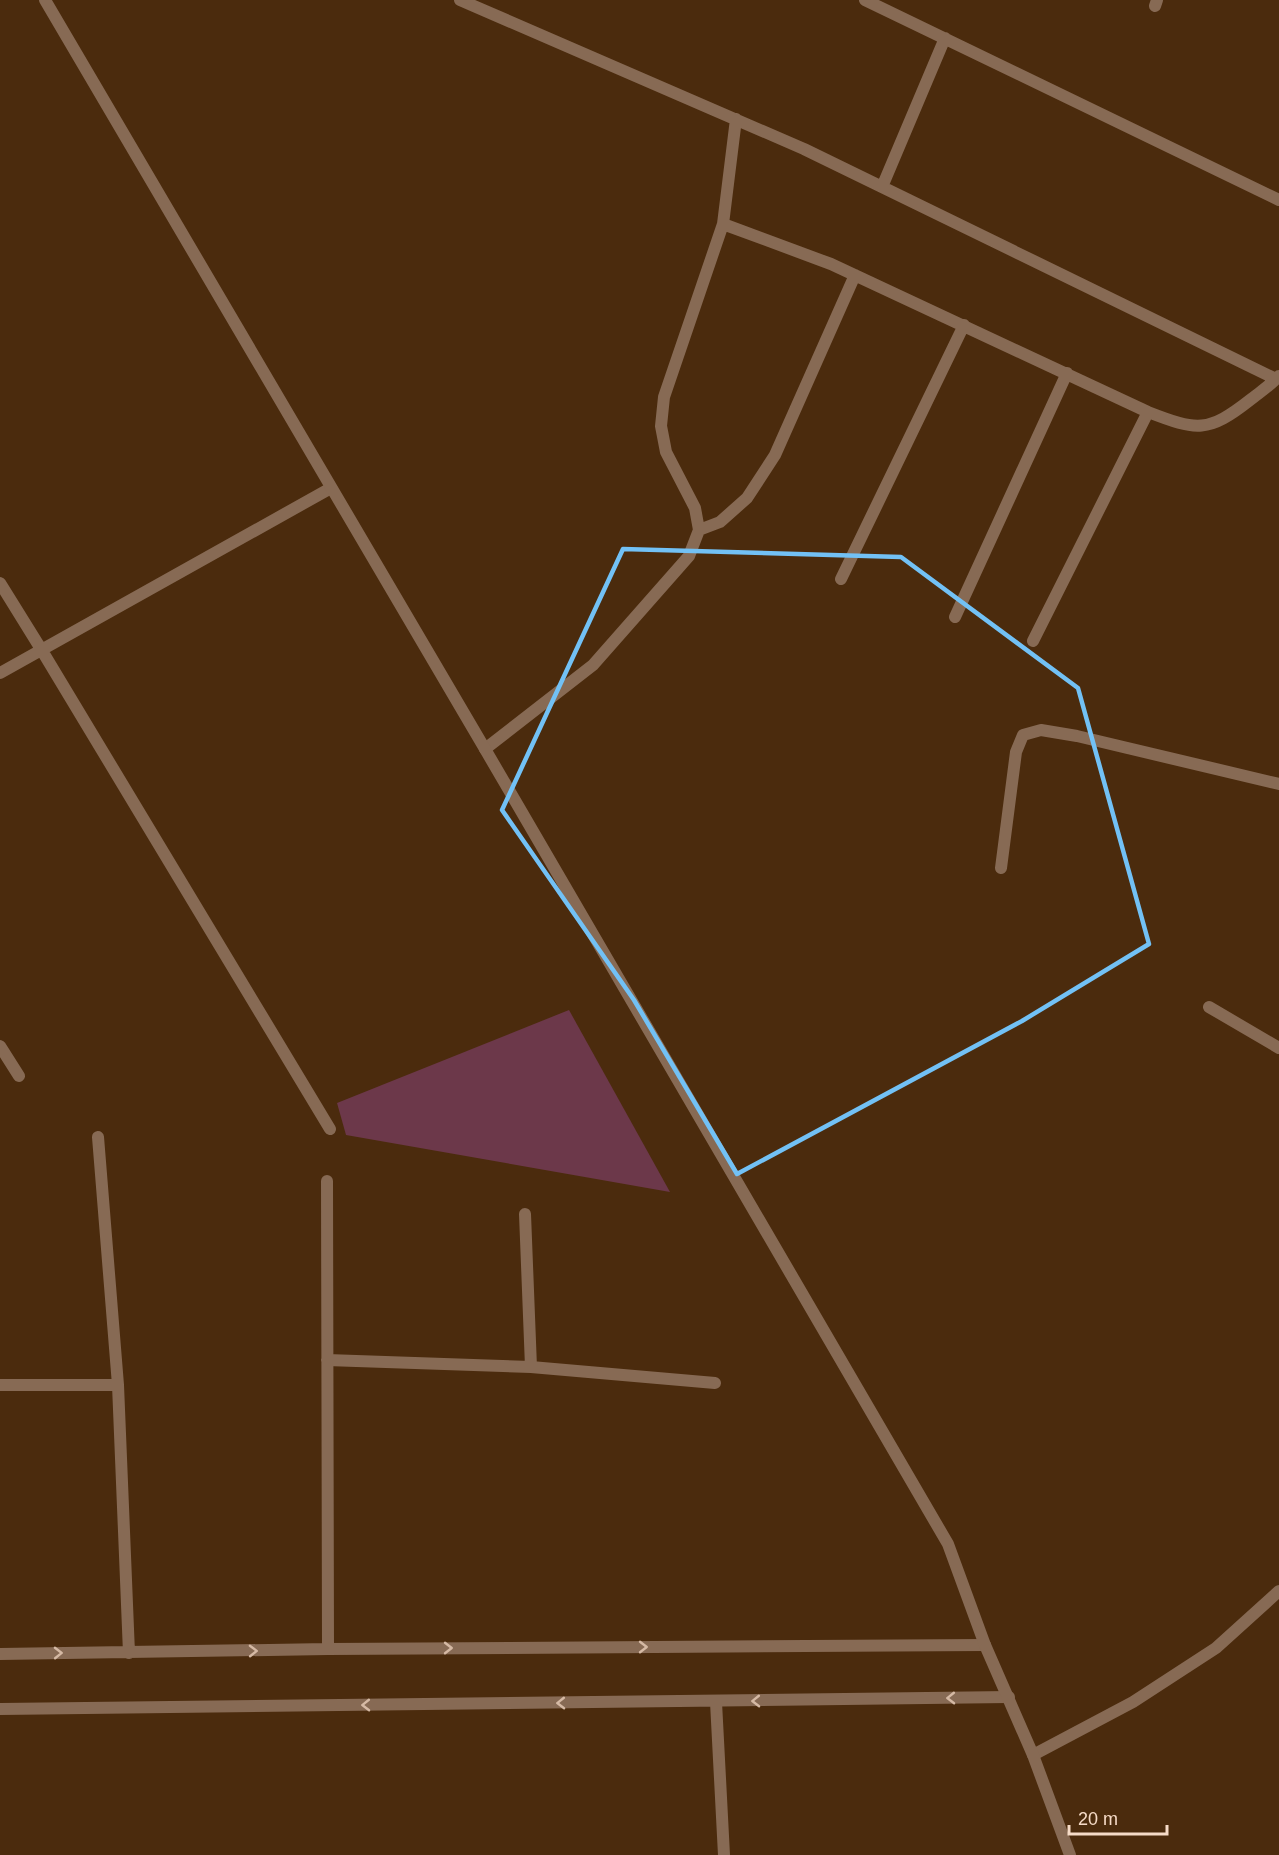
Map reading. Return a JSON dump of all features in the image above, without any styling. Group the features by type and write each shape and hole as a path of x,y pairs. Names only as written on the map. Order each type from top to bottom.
{"street":[{"path":"45,0 948,1544 985,1645 1033,1755 1070,1855"},
{"path":"460,0 804,149 1278,378 1234,412 1212,424 1180,425 821,260 723,224"},
{"path":"866,0 1279,200"},
{"path":"882,187 945,38"},
{"path":"485,749 593,665 689,556 699,530 695,508 666,452 661,426 664,397 723,224 736,119"},
{"path":"699,530 720,522 747,498 774,455 855,275"},
{"path":"841,579 964,326"},
{"path":"955,616 1067,373"},
{"path":"1033,641 1148,412"},
{"path":"0,673 330,488"},
{"path":"0,584 42,649 330,1129"},
{"path":"1001,868 1016,752 1023,735 1041,730 1077,736 1279,784"},
{"path":"1209,1007 1279,1048"},
{"path":"0,1046 19,1076"},
{"path":"98,1137 118,1385 129,1653"},
{"path":"327,1181 328,1649"},
{"path":"525,1214 531,1367"},
{"path":"327,1360 531,1367 715,1383"},
{"path":"0,1384 118,1385"},
{"path":"1033,1755 1133,1702 1215,1648 1279,1591"},
{"path":"0,1654 328,1649 985,1645"},
{"path":"0,1709 1009,1697"},
{"path":"716,1702 724,1855"}],"highlighted area":[{"path":"623,549 901,557 1078,688 1149,944 1022,1021 737,1174 634,1000 502,810"}],"shaded area":[{"path":"569,1010 670,1192 346,1135 337,1103"}]}
